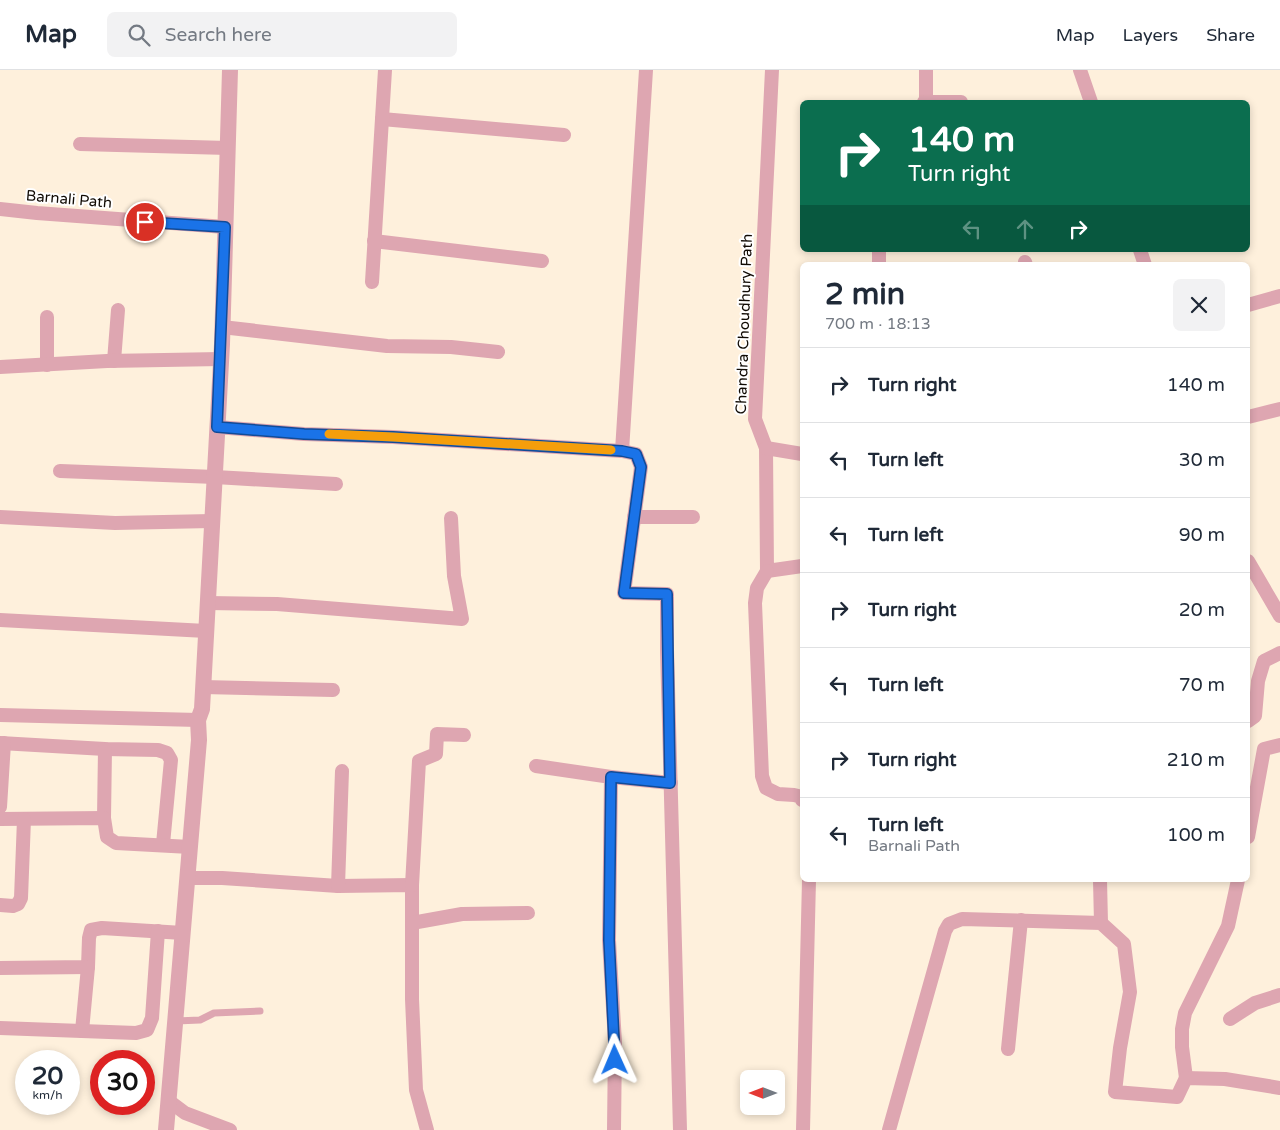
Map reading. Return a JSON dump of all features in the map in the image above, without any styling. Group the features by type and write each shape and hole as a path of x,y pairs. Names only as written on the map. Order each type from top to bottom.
{"street":[{"path":"166,1130 199,740 198,720 202,709 221,358 230,70"},
{"path":"372,282 385,70"},
{"path":"622,451 646,70"},
{"name":"Chandra Choudhury Path","path":"767,571 766,448 755,419 772,70"},
{"path":"925,100 926,70"},
{"path":"1080,70 1090,100"},
{"path":"382,119 564,135"},
{"path":"80,144 228,148"},
{"name":"Barnali Path","path":"0,209 38,214 225,227"},
{"path":"374,241 542,261"},
{"path":"1250,304 1280,296"},
{"path":"114,361 118,310"},
{"path":"47,317 47,364"},
{"path":"222,326 386,346 451,347 498,352"},
{"path":"0,367 221,358"},
{"path":"1250,416 1280,409"},
{"path":"217,427 304,434 393,437 622,451 636,454 641,467 624,593 667,594 670,783 680,1130"},
{"path":"766,448 800,454"},
{"path":"60,471 336,484"},
{"path":"0,517 115,523 212,521"},
{"path":"634,517 693,517"},
{"path":"208,603 277,604 462,619 454,576 451,518"},
{"path":"1250,565 1280,616"},
{"path":"800,566 767,571 758,588 755,603 762,776 766,788 778,794 800,796"},
{"path":"0,620 206,631"},
{"path":"1250,720 1255,716 1258,681 1264,660 1280,652"},
{"path":"203,687 333,690"},
{"path":"0,715 198,720"},
{"path":"427,1130 416,1090 412,999 412,885 419,761 436,754 438,734 464,735"},
{"path":"0,807 2,743 158,750 167,753 171,760 163,844"},
{"path":"1250,825 1264,749 1280,744"},
{"path":"105,749 104,818 107,837 116,843 163,844 190,847"},
{"path":"536,766 670,783"},
{"path":"338,886 342,771"},
{"path":"611,777 609,940 615,1043 614,1130"},
{"path":"0,819 104,818"},
{"path":"0,905 18,904 21,898 24,819"},
{"path":"187,878 222,878 338,886 412,885"},
{"path":"803,1130 809,882"},
{"path":"1100,882 1101,923"},
{"path":"889,1130 945,931 949,924 962,919 1101,923 1124,944 1130,992 1120,1048 1115,1092 1177,1097 1186,1078 1182,1047 1182,1029 1185,1013 1228,926 1238,882"},
{"path":"412,923 462,914 528,912"},
{"path":"1008,1049 1021,920"},
{"path":"82,1031 91,930 102,928 183,933"},
{"path":"0,1028 136,1033 147,1030 152,1018 158,931"},
{"path":"0,968 88,967"},
{"path":"1230,1019 1255,1003 1280,995"},
{"path":"1186,1078 1225,1079 1280,1088"},
{"path":"169,1101 185,1113 230,1130"}],"lane":[{"path":"175,1022 200,1020 214,1013 260,1011"}],"slow traffic":[{"path":"329,434 611,450"}],"route":[{"path":"145,222 225,227 222,344 217,427 304,434 393,437 622,451 636,454 641,467 624,593 667,594 670,783 611,777 609,940 615,1060"}]}
